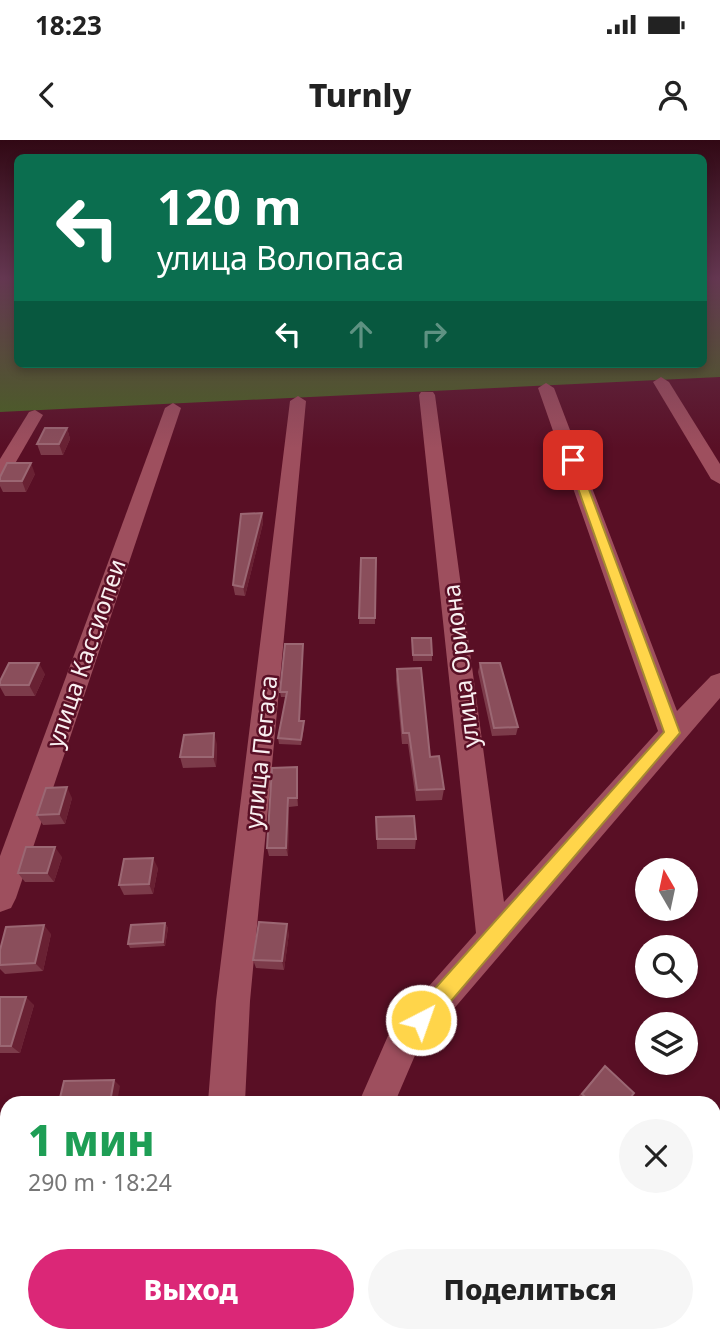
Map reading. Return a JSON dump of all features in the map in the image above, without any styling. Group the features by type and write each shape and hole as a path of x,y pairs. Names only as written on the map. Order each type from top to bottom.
{"street":[{"path":"661,382 720,479"},
{"path":"547,388 672,733"},
{"name":"улица Ориона","path":"427,395 493,938"},
{"name":"улица Пегаса","path":"226,1096 233,1001 298,401"},
{"name":"улица Кассиопеи","path":"0,898 173,408"},
{"path":"0,474 35,415"},
{"path":"379,1096 402,1041 672,733 720,682"}],"green space":[{"path":"0,335 14,335 14,368 707,368 707,335 720,335 720,377 0,412"}],"building":[{"path":"45,428 67,428 59,444 37,444"},
{"path":"7,463 31,463 22,481 0,481"},
{"path":"262,513 243,587 233,585 241,514"},
{"path":"361,558 376,558 375,618 359,618"},
{"path":"412,638 431,638 432,655 413,655"},
{"path":"285,644 303,644 299,721 304,721 301,740 278,738 287,692 280,692"},
{"path":"9,663 39,663 29,685 0,685"},
{"path":"480,663 500,663 518,727 494,728"},
{"path":"421,668 430,757 439,756 444,789 417,790 409,733 403,733 397,669"},
{"path":"214,733 213,757 180,757 184,735"},
{"path":"297,767 297,798 288,798 286,848 267,848 272,768"},
{"path":"67,787 59,814 37,815 46,788"},
{"path":"414,816 416,839 377,839 376,817"},
{"path":"26,847 55,847 47,873 18,873"},
{"path":"153,858 149,884 119,885 124,859"},
{"path":"259,922 287,924 282,961 253,960"},
{"path":"165,923 163,942 128,944 131,925"},
{"path":"44,925 35,963 0,965 0,950 6,927"},
{"path":"0,997 26,997 11,1046 0,1046"},
{"path":"605,1066 634,1093 632,1096 582,1094"},
{"path":"114,1080 111,1096 60,1096 64,1081"}],"route":[{"path":"421,1020 672,733 573,460"}]}
